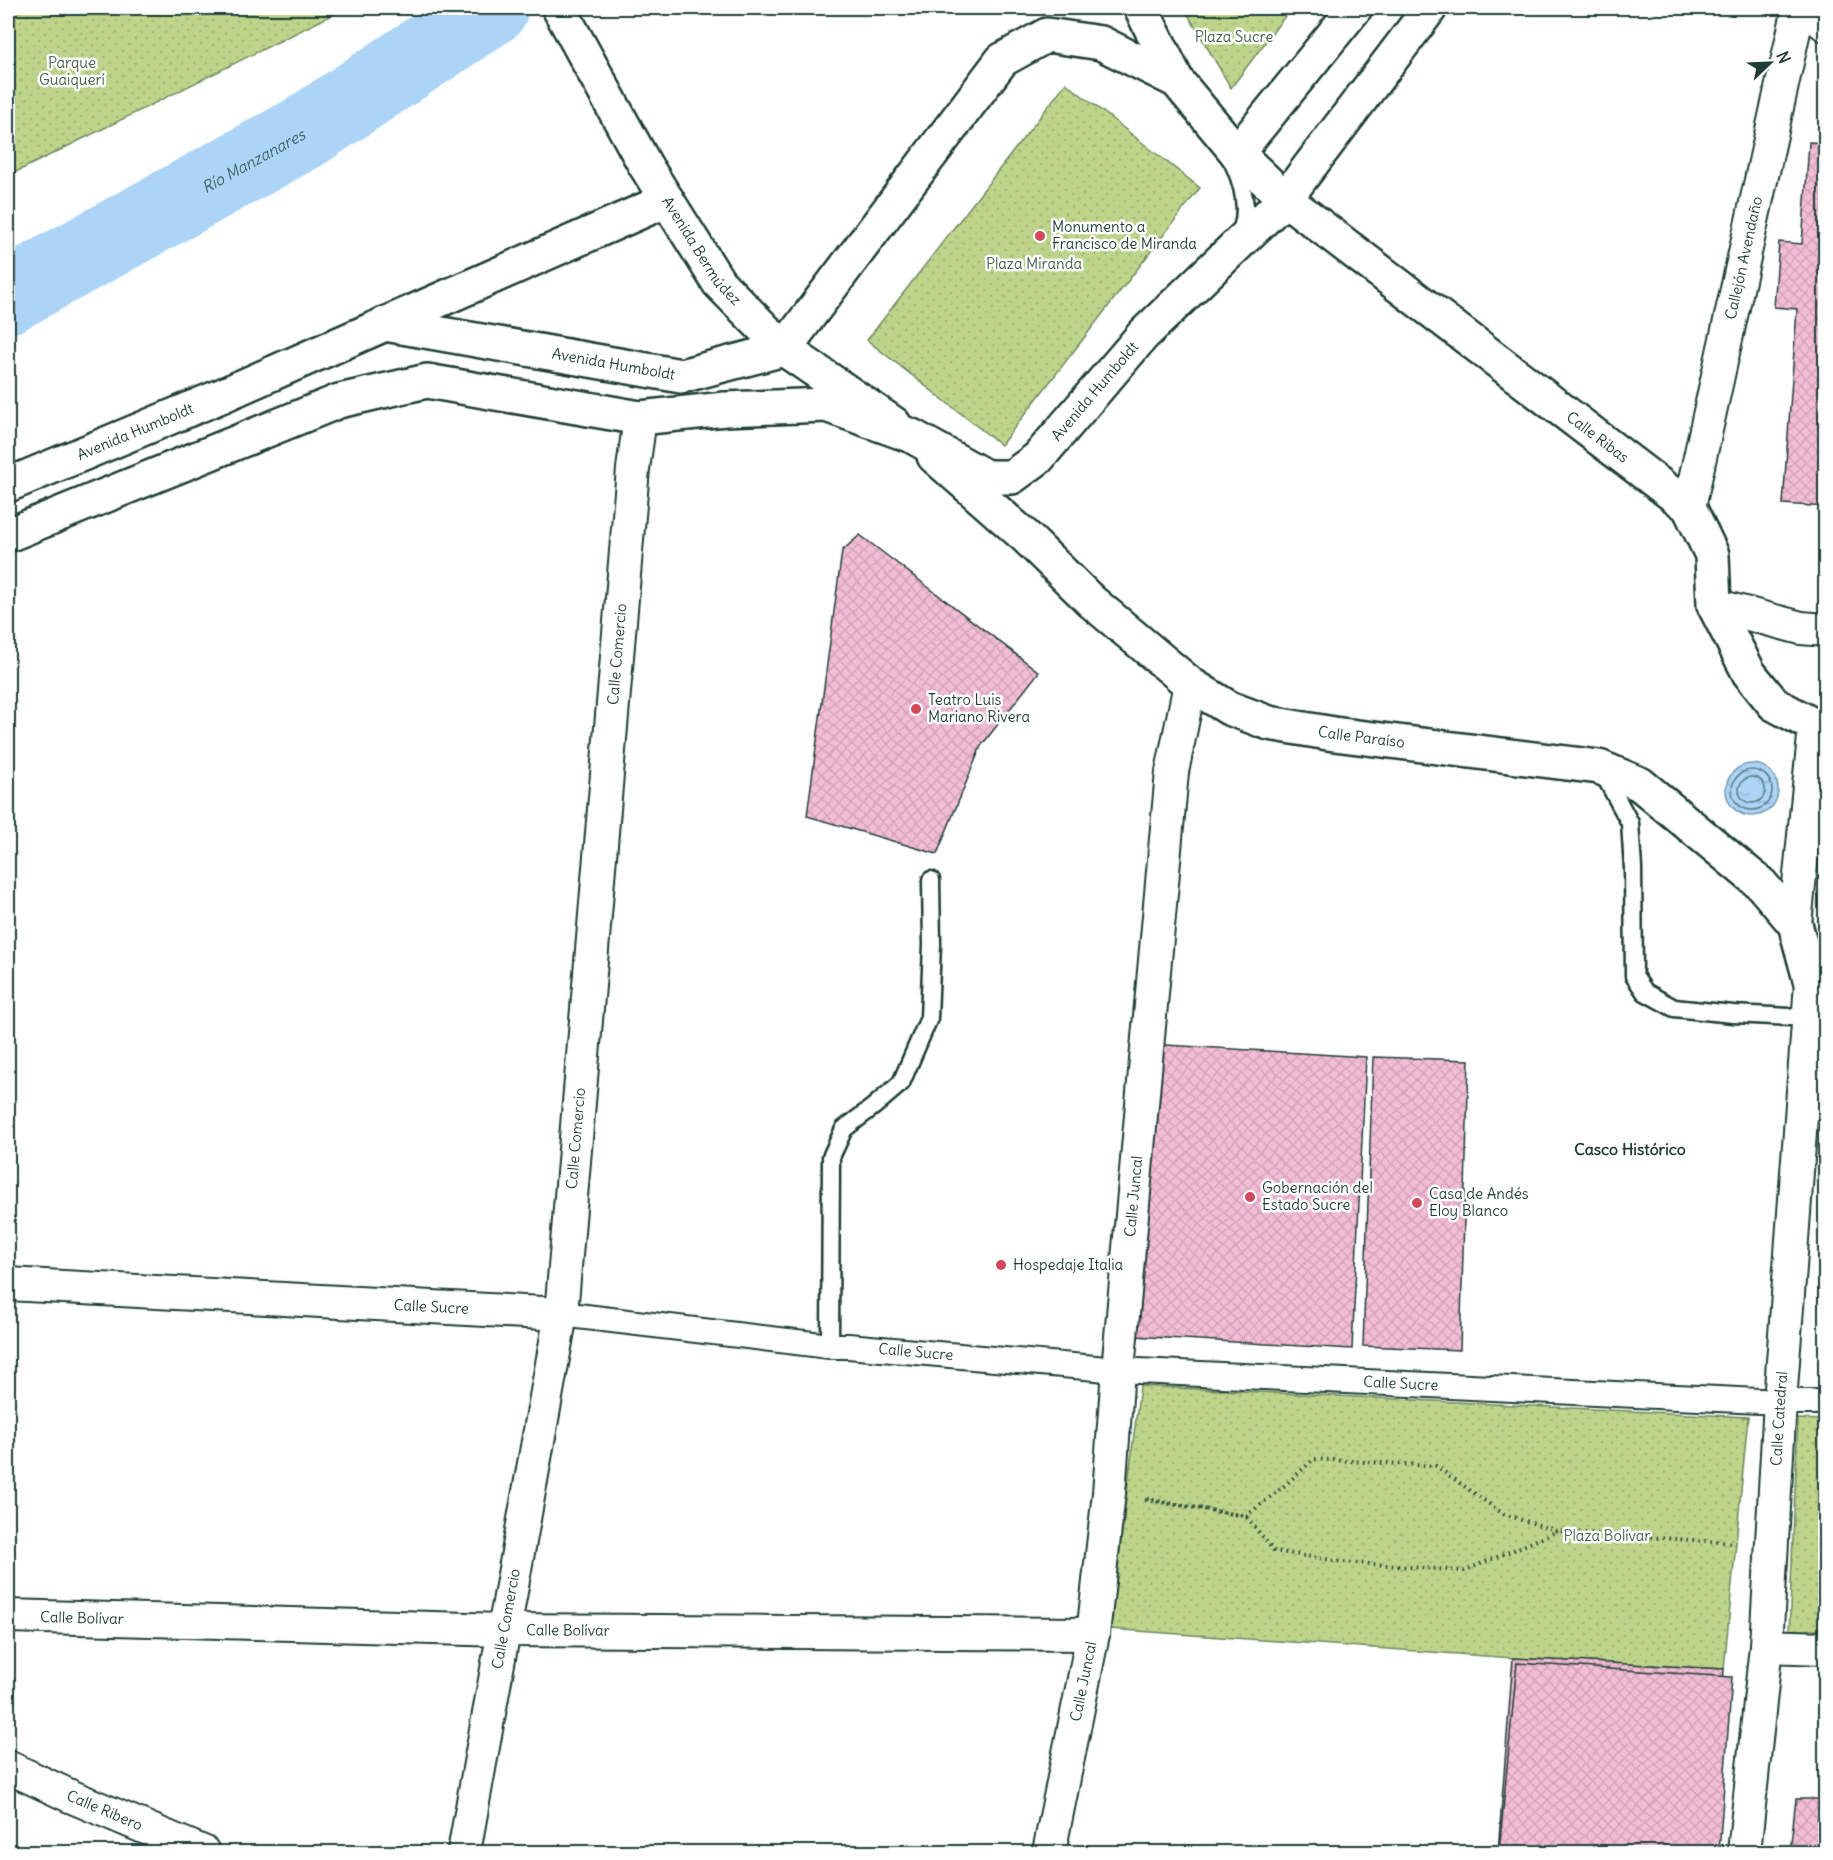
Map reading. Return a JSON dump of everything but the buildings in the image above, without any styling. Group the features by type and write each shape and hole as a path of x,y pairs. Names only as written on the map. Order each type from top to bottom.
{"main road":[{"name":"Avenida Bermúdez","path":"559,8 645,165 719,283 784,349 912,436"},
{"path":"1141,8 1177,81 1237,153 1285,198"},
{"path":"1237,153 1355,8"},
{"name":"Avenida Humboldt","path":"8,535 339,400 427,381 640,418 724,410 826,405 912,436 986,477 1012,477 1038,458 1143,335 1285,198 1430,8"},
{"path":"784,349 1002,60 1047,35 1101,43 1177,81"},
{"name":"Calle Ribas","path":"1285,198 1689,507 1712,555 1714,605 1749,673 1774,704 1820,729"},
{"path":"385,324 667,200"},
{"name":"Avenida Humboldt","path":"8,485 221,396 385,324 681,376 784,349"},
{"name":"Calle Paraíso","path":"912,436 1026,537 1091,602 1190,684 1229,708 1269,723 1334,734 1599,767 1640,784 1761,884 1796,924 1818,983"}],"street":[{"path":"1802,8 1826,25"},
{"name":"Callejón Avendaño","path":"1689,507 1802,8"},
{"name":"Calle Comercio","path":"464,1852 561,1314 632,481 640,418"},
{"path":"1714,605 1801,628 1826,630"},
{"name":"Calle Juncal","path":"1049,1852 1093,1634 1108,1493 1173,772 1190,684"},
{"path":"1796,924 1820,729"},
{"name":"Calle Catedral","path":"1744,1852 1766,1646 1780,1402 1809,1018 1818,983"},
{"name":"Calle Sucre","path":"8,1284 561,1314 830,1346 1118,1370 1780,1402 1826,1402"},
{"name":"Calle Bolívar","path":"8,1616 504,1630 1093,1634"},
{"path":"1766,1646 1826,1648"},
{"name":"Calle Ribero","path":"8,1767 70,1796 203,1852"}],"lane":[{"path":"1214,126 1243,187 1242,231 1228,253"},
{"path":"1599,767 1630,823 1633,868 1634,976 1646,992 1674,1008 1809,1018"},
{"path":"830,1346 831,1157 844,1129 900,1083 929,1018 932,945 931,880"}],"path":[{"path":"1246,1516 1283,1487 1314,1458 1436,1466 1503,1514 1558,1531 1772,1545"},
{"path":"1108,1493 1162,1504 1246,1516 1274,1551 1343,1562 1464,1570 1558,1531"}],"green space":[{"name":"Parque Guaiquerí","path":"8,8 346,8 8,176"},
{"name":"Plaza Sucre","path":"1184,8 1291,8 1231,88"},
{"name":"Plaza Miranda","path":"1066,83 1200,188 1001,445 867,340"},
{"name":"Plaza Bolívar","path":"1140,1386 1748,1417 1724,1669 1513,1658 1110,1629"},
{"path":"1798,1419 1825,1420 1825,1635 1789,1632"}],"water":[{"path":"1747,764 1757,764 1766,768 1774,776 1778,790 1774,804 1766,812 1757,816 1747,816 1738,812 1730,804 1726,795 1726,785 1730,776 1738,768"}],"waterway":[{"name":"Río Manzanares","path":"8,296 305,132 491,8"}],"place":[{"name":"Monumento a Francisco de Miranda","path":"1040,236"},
{"name":"Teatro Luis Mariano Rivera","path":"916,709"},
{"name":"Gobernación del Estado Sucre","path":"1250,1197"},
{"name":"Casa de Andés Eloy Blanco","path":"1417,1203"},
{"name":"Hospedaje Italia","path":"1001,1265"}],"district":[{"name":"Casco Histórico","path":"1630,1149"}]}
